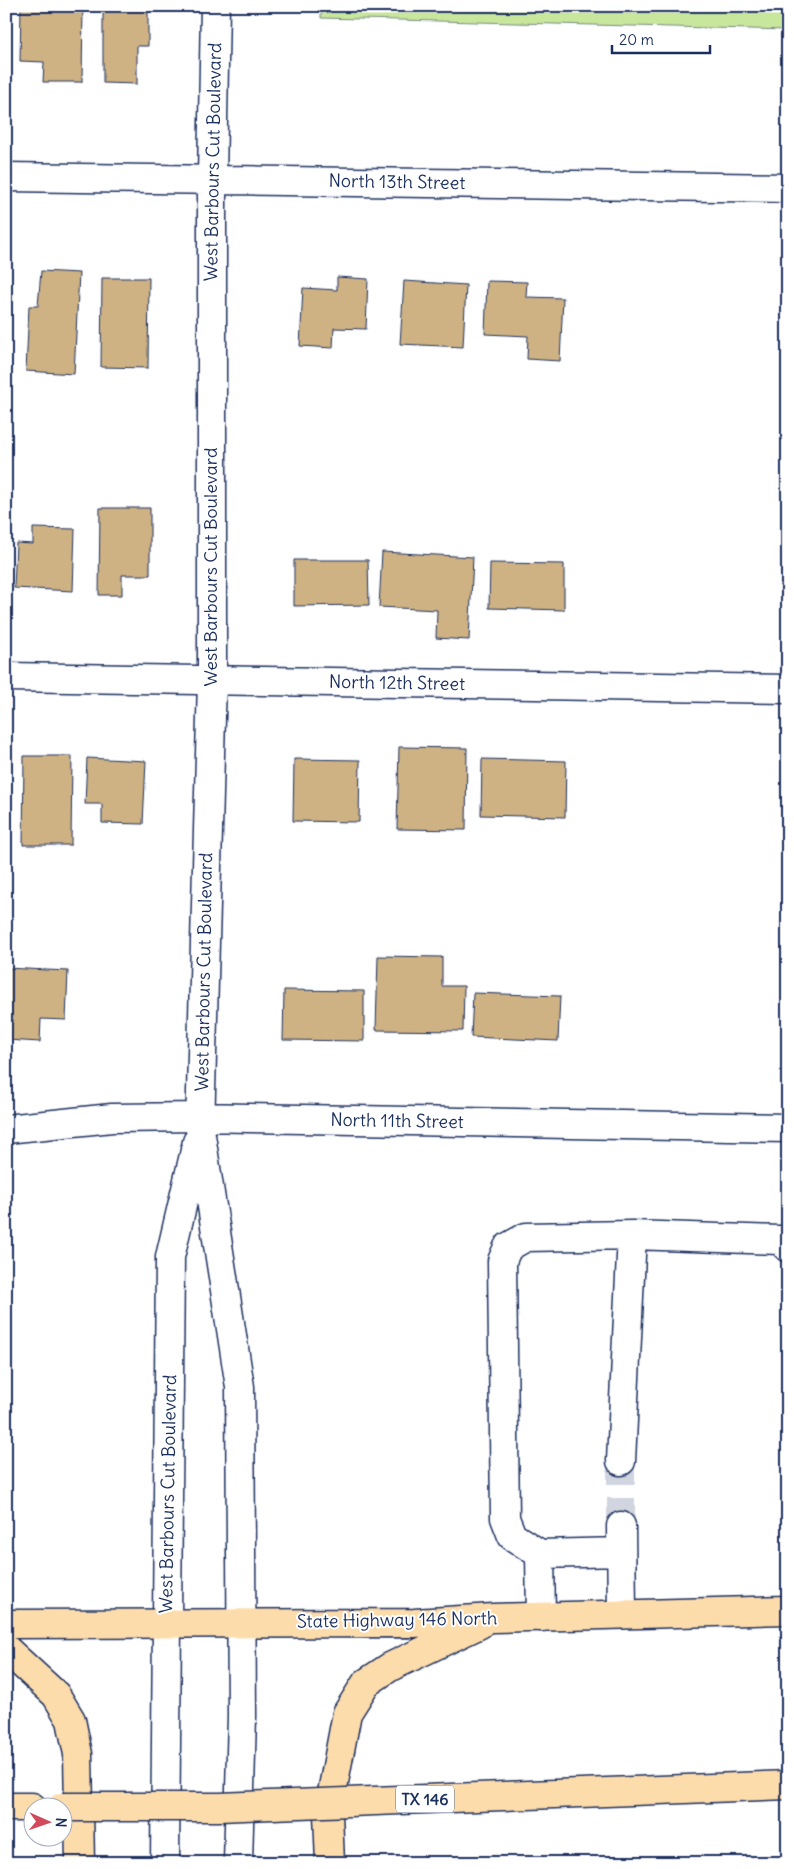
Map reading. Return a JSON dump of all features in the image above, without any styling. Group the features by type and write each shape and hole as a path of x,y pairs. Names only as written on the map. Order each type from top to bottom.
{"main road":[{"name":"State Highway 146 North","path":"6,1624 414,1622 788,1610"},
{"path":"330,1863 328,1814 347,1713 366,1683 390,1667 493,1618"},
{"path":"6,1649 56,1695 71,1720 78,1754 80,1863"},
{"name":"TX 146","path":"72,1807 219,1807 788,1785"},
{"path":"6,1807 22,1807"}],"street":[{"name":"West Barbours Cut Boulevard","path":"215,6 212,179 212,680 200,1123 240,1387 242,1716 238,1863"},
{"name":"North 13th Street","path":"6,177 788,188"},
{"name":"North 12th Street","path":"6,676 788,689"},
{"name":"North 11th Street","path":"6,1129 112,1118 200,1123 788,1128"},
{"name":"West Barbours Cut Boulevard","path":"165,1863 170,1257 200,1123"},
{"path":"621,1461 632,1235"},
{"path":"622,1614 621,1539 540,1554 512,1536 505,1518 502,1261 508,1247 526,1237 632,1235 780,1240 788,1248"},
{"path":"540,1554 541,1617"}],"green space":[{"path":"321,6 788,6 788,30 321,18"}],"building":[{"path":"21,6 83,6 82,82 43,82 44,62 20,61"},
{"path":"103,6 148,6 148,46 137,46 137,84 103,83"},
{"path":"41,271 79,273 74,374 26,371 29,306 38,306"},
{"path":"337,277 368,279 366,329 334,328 333,348 300,346 303,288 337,290"},
{"path":"102,278 149,278 148,368 101,367"},
{"path":"404,281 466,285 463,347 400,344"},
{"path":"487,281 527,282 526,297 563,298 560,361 527,359 528,336 485,334"},
{"path":"100,508 150,508 150,575 122,575 122,595 99,595"},
{"path":"33,528 75,529 73,591 14,588 16,543 33,544"},
{"path":"382,552 473,557 469,640 436,638 437,610 379,607"},
{"path":"294,560 368,560 369,605 294,606"},
{"path":"490,563 564,564 564,610 489,608"},
{"path":"399,747 467,748 466,830 397,829"},
{"path":"24,756 72,756 71,845 23,845"},
{"path":"87,758 146,761 143,824 102,823 102,804 85,804"},
{"path":"294,759 360,760 359,822 293,821"},
{"path":"482,759 566,761 565,817 481,815"},
{"path":"378,956 442,957 442,986 464,986 463,1031 376,1030"},
{"path":"6,968 68,971 66,1020 41,1019 40,1042 6,1040"},
{"path":"284,990 364,991 364,1041 283,1040"},
{"path":"473,993 560,996 558,1041 471,1037"}],"tunnel":[{"path":"621,1461 621,1526"}]}
